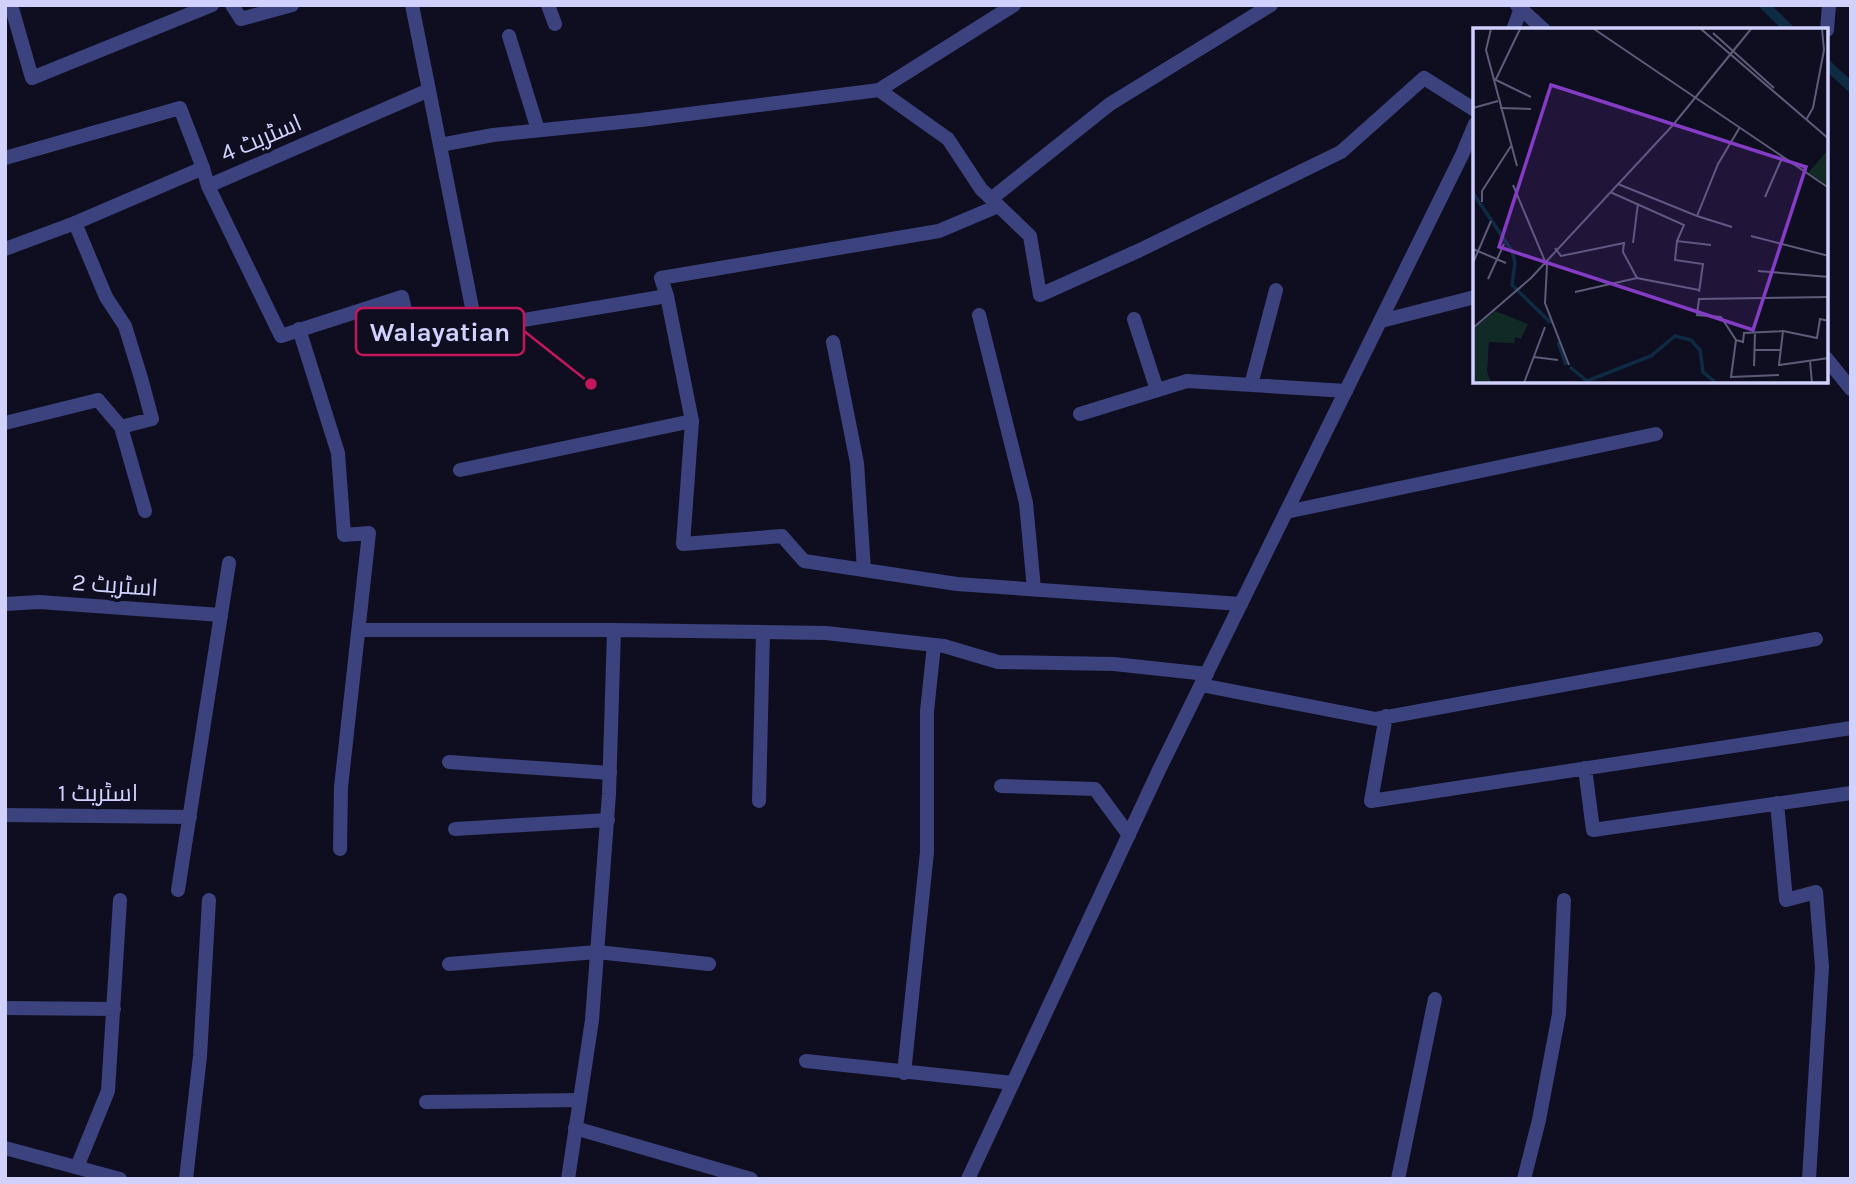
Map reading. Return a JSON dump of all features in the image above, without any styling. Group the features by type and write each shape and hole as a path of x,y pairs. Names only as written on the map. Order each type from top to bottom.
{"street":[{"path":"12,5 32,78 212,5"},
{"path":"232,5 241,19 292,5"},
{"path":"412,5 476,328"},
{"path":"548,5 555,24"},
{"path":"440,145 493,135 641,120 879,90 1014,5"},
{"path":"1241,604 957,584 804,561 782,536 683,544 692,421 661,278 939,231 995,203 1110,104 1271,5"},
{"path":"1826,28 1829,5"},
{"path":"1514,28 1520,7 1543,28"},
{"path":"509,36 538,130"},
{"path":"879,90 948,139 981,190 1030,236 1040,295 1140,250 1340,152 1423,78 1473,109"},
{"name":"اسٹریٹ 4","path":"5,249 75,223 204,168 208,186 429,90"},
{"path":"5,158 180,108 204,168"},
{"path":"968,1179 1204,679 1473,129"},
{"path":"208,186 281,335 402,297 412,340 667,296"},
{"path":"75,223 106,298 125,326 152,419 121,426"},
{"path":"1251,385 1276,290"},
{"path":"1381,321 1473,298"},
{"path":"978,315 1026,503 1034,589"},
{"path":"1134,319 1157,390"},
{"path":"299,330 338,453 344,535 369,533 341,787 340,849"},
{"path":"833,342 857,463 864,570"},
{"path":"1828,360 1851,389"},
{"path":"1080,414 1187,381 1346,391"},
{"path":"5,423 98,400 121,426 145,511"},
{"path":"460,470 692,421"},
{"path":"1286,512 1656,434"},
{"path":"178,890 229,564"},
{"name":"اسٹریٹ 2","path":"5,604 39,602 221,615"},
{"path":"359,630 826,633 944,646 998,662 1114,664 1204,679 1376,719 1816,639"},
{"path":"568,1179 592,1020 608,820 614,630"},
{"path":"759,801 763,632"},
{"path":"904,1073 927,852 927,711 934,645"},
{"path":"1386,716 1371,800 1851,728"},
{"path":"449,762 610,774"},
{"path":"1586,768 1592,830 1851,793"},
{"path":"1002,786 1095,789 1129,835"},
{"path":"1777,803 1786,900 1816,892 1822,967 1809,1179"},
{"name":"اسٹریٹ 1","path":"5,815 190,817"},
{"path":"455,830 608,820"},
{"path":"77,1167 107,1091 120,900"},
{"path":"186,1179 200,1056 209,900"},
{"path":"1524,1179 1539,1120 1559,1014 1564,900"},
{"path":"449,964 597,952 709,964"},
{"path":"1398,1179 1435,999"},
{"path":"5,1008 114,1009"},
{"path":"806,1061 1013,1083"},
{"path":"426,1102 580,1100"},
{"path":"575,1128 751,1179"},
{"path":"5,1147 120,1179"}],"waterway":[{"path":"1764,5 1788,28"},
{"path":"1828,66 1851,87"}],"place":[{"name":"Walayatian","path":"591,384"}]}
